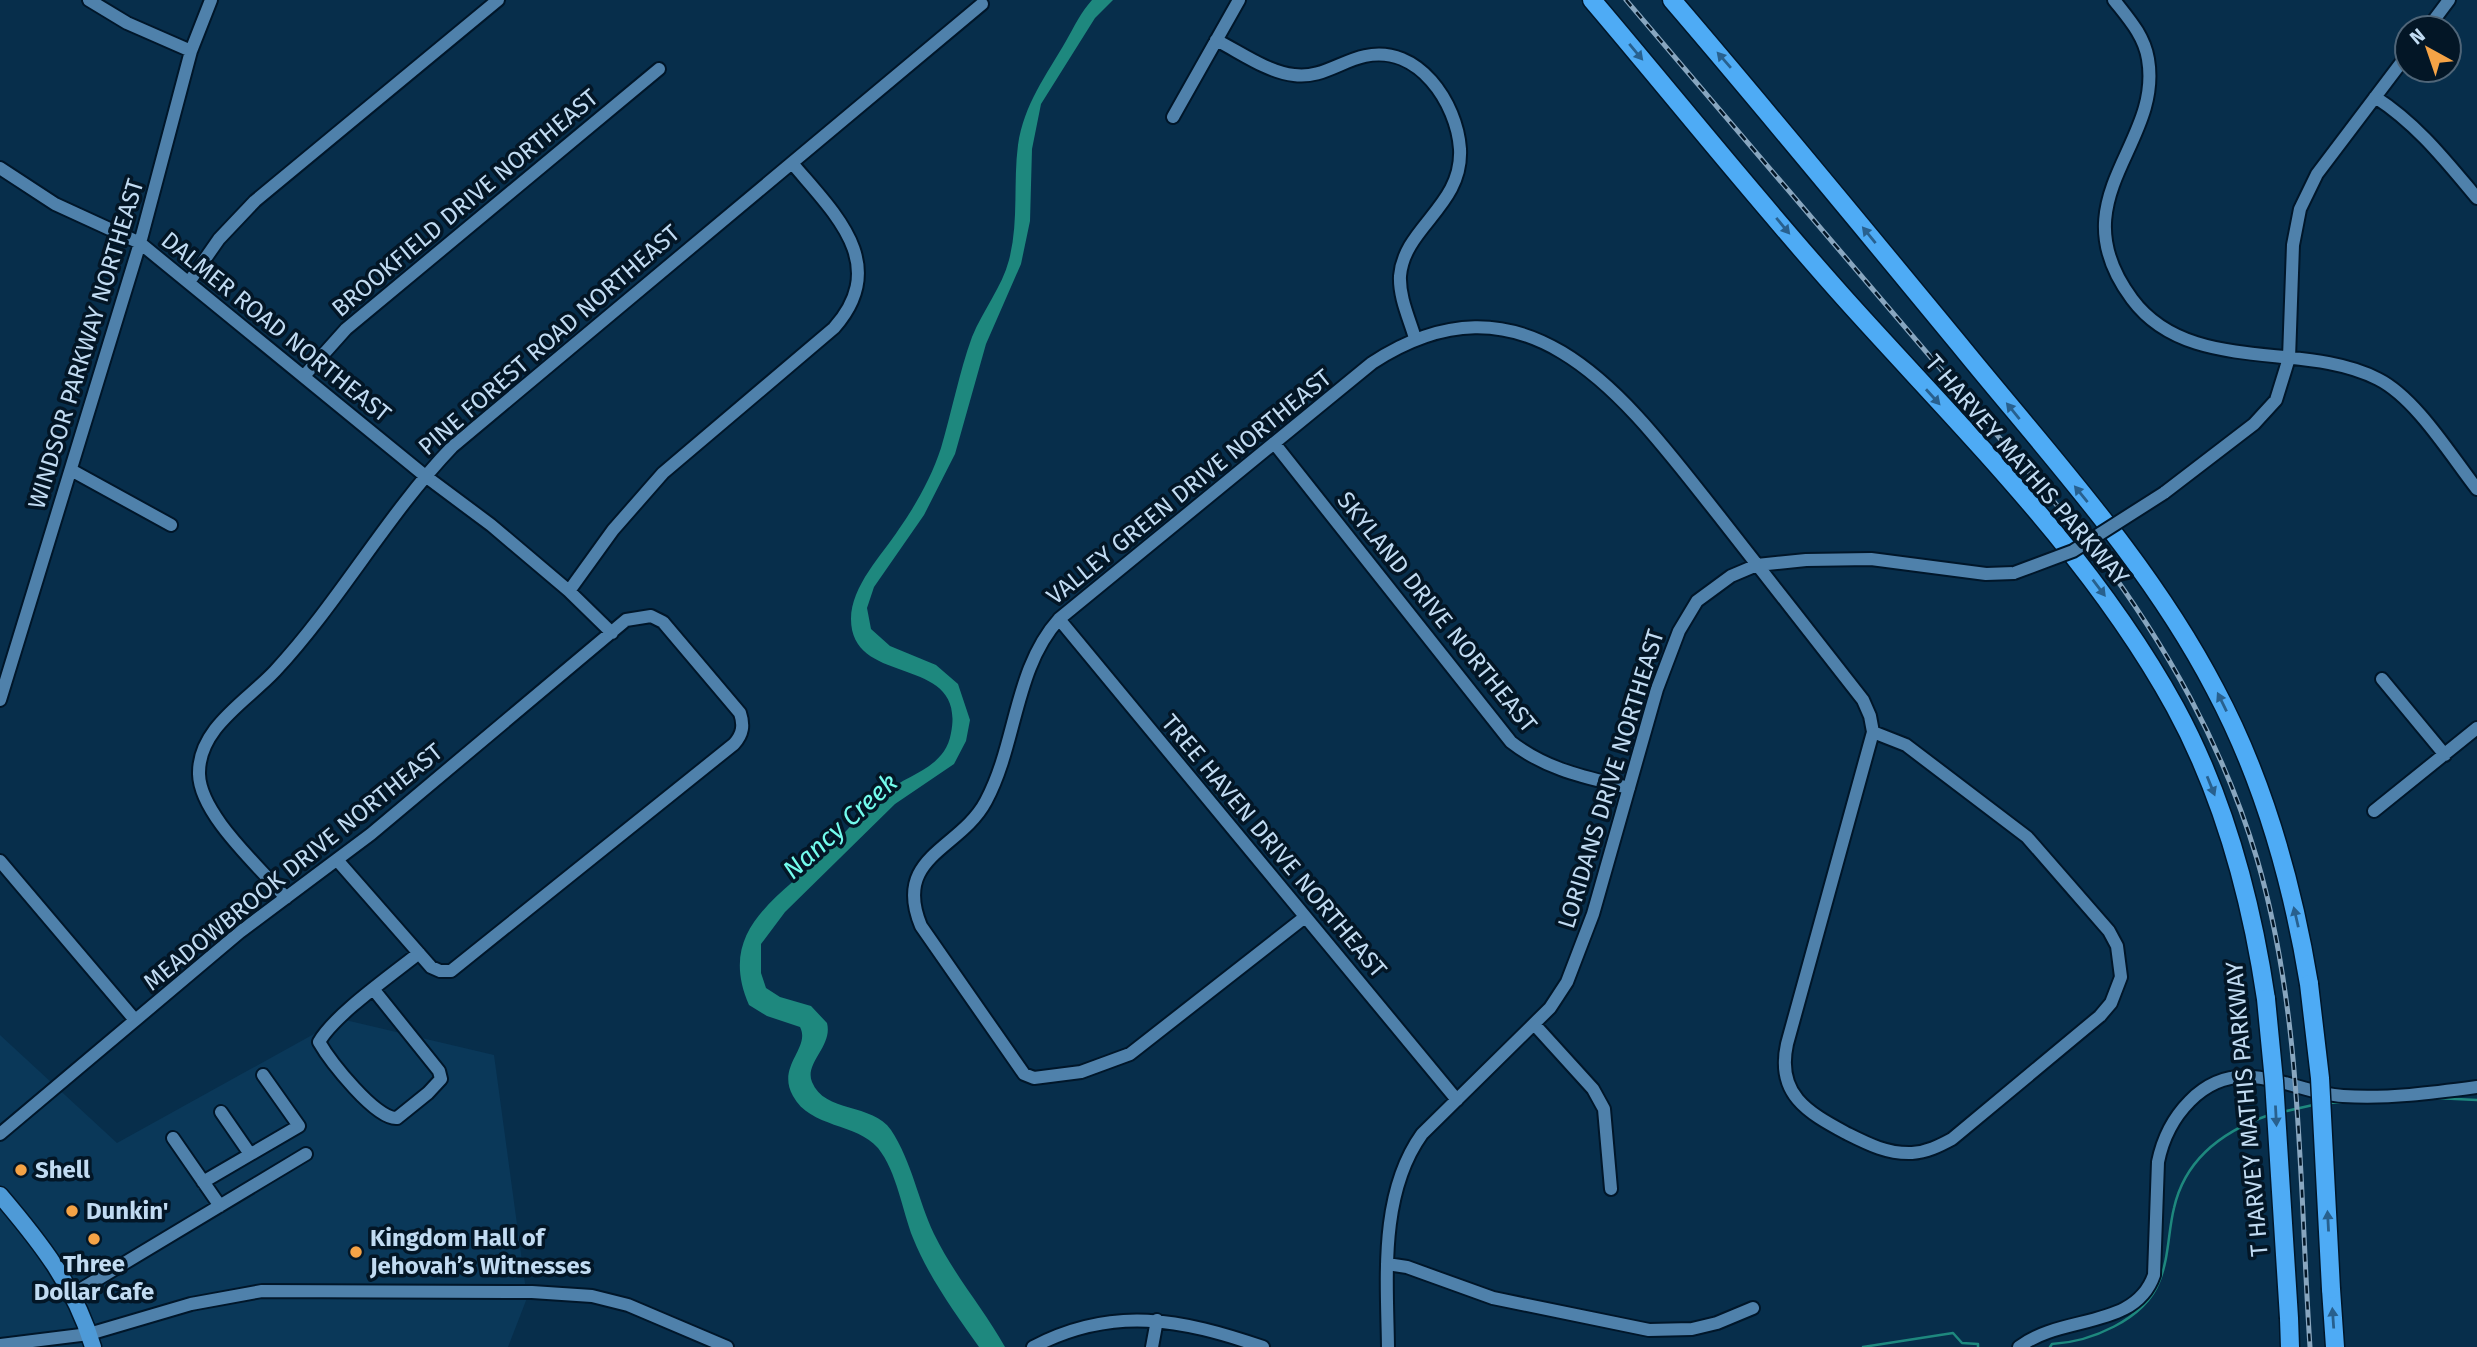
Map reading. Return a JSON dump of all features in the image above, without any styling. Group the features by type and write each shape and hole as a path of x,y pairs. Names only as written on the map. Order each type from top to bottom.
{"highway":[{"name":"T HARVEY MATHIS PARKWAY","path":"1592,0 1832,285 2057,535 2132,634 2176,709 2215,796 2246,897 2266,999 2274,1081 2290,1347"},
{"name":"T HARVEY MATHIS PARKWAY","path":"1672,0 1756,98 2073,484 2169,610 2215,688 2253,769 2281,853 2309,984 2320,1078 2335,1347"}],"main road":[{"path":"0,1195 43,1246 73,1294 91,1340"}],"street":[{"path":"89,0 127,23 191,51"},
{"name":"WINDSOR PARKWAY NORTHEAST","path":"0,700 140,243 191,51 211,0"},
{"path":"189,282 219,239 255,201 498,0"},
{"path":"1173,117 1239,0"},
{"path":"2114,0 2141,38 2150,80 2147,102 2114,179 2106,209 2108,246 2121,283 2147,315 2179,337 2208,346 2344,367 2381,380 2410,405 2477,489"},
{"name":"PINE FOREST ROAD NORTHEAST","path":"286,898 225,828 205,800 199,775 202,751 216,728 257,691 298,645 424,475 505,400 982,5"},
{"path":"1216,40 1292,75 1326,71 1365,55 1391,56 1414,65 1438,90 1455,123 1460,154 1455,181 1447,201 1413,244 1402,266 1402,297 1415,338"},
{"name":"BROOKFIELD DRIVE NORTHEAST","path":"304,376 346,329 659,69"},
{"name":"LORIDANS DRIVE NORTHEAST","path":"1388,1347 1387,1265 1392,1218 1407,1159 1422,1134 1550,1008 1567,982 1593,914 1657,690 1685,618 1713,587 1758,565 1842,558 1917,564 1986,574 2014,573 2073,551 2164,493 2266,412 2282,386 2289,358 2293,245 2300,209 2317,174 2393,73"},
{"path":"2375,97 2422,132 2477,198"},
{"path":"569,591 613,530 663,473 834,328 849,308 858,273 852,240 844,226 792,163"},
{"name":"DALMER ROAD NORTHEAST","path":"2,172 55,204 140,243 424,475 491,525 569,591 612,633"},
{"name":"VALLEY GREEN DRIVE NORTHEAST","path":"1305,917 1130,1054 1081,1072 1034,1078 1024,1074 921,926 915,911 913,893 917,876 926,861 970,823 986,800 1004,759 1035,653 1045,635 1059,620 1372,363 1415,338 1466,328 1523,334 1565,352 1622,398 1758,565 1863,700 1870,716 1872,732"},
{"name":"SKYLAND DRIVE NORTHEAST","path":"1274,443 1511,742 1532,758 1553,769 1629,788"},
{"path":"71,470 171,525"},
{"name":"MEADOWBROOK DRIVE NORTHEAST","path":"0,1134 135,1020 286,898 338,860 612,633 637,616 651,617 663,622 740,713 743,730 740,737 456,968 440,971 419,953"},
{"name":"TREE HAVEN DRIVE NORTHEAST","path":"1059,620 1457,1100"},
{"path":"2382,679 2445,755"},
{"path":"2374,811 2477,728"},
{"path":"1872,732 1906,745 2027,837 2109,931 2121,963 2118,991 2100,1016 1952,1139 1935,1148 1914,1153 1876,1148 1813,1115 1794,1095 1785,1066 1787,1044 1872,732"},
{"path":"338,860 419,953 374,990 319,1042 370,1104 385,1116 397,1118 429,1094 441,1079 439,1071 374,990"},
{"path":"0,861 135,1020"},
{"path":"1534,1024 1593,1090 1604,1109 1611,1189"},
{"path":"203,1182 299,1126 263,1075"},
{"path":"2019,1347 2055,1328 2132,1308 2149,1289 2154,1275 2158,1162 2162,1144 2174,1118 2203,1091 2227,1080 2252,1076 2340,1096 2384,1096 2477,1087"},
{"path":"221,1112 250,1154"},
{"path":"173,1138 220,1206"},
{"path":"73,1294 306,1154"},
{"path":"1387,1265 1407,1267 1493,1298 1649,1330 1692,1329 1717,1323 1753,1308"},
{"path":"0,1345 91,1340 191,1304 262,1291 532,1293 610,1299 727,1347"},
{"path":"1037,1345 1101,1323 1208,1328 1263,1347"},
{"path":"1152,1347 1156,1327"}],"shaded area":[{"path":"1092,0 1113,0 1095,18 1041,104 1032,149 1030,221 1021,264 986,344 955,454 924,515 874,587 867,608 871,629 890,646 936,665 958,684 970,720 966,741 954,764 895,804 785,912 761,944 761,973 766,988 780,997 811,1006 827,1023 826,1039 811,1075 818,1092 838,1104 883,1121 898,1142 934,1234 1005,1347 979,1347 926,1266 913,1238 890,1168 878,1148 858,1134 810,1114 793,1096 788,1076 801,1042 800,1027 767,1016 749,1005 741,978 740,956 746,935 772,901 826,852 862,813 895,785 934,762 947,745 951,733 951,708 942,691 926,680 869,655 856,641 851,619 852,607 862,583 911,510 937,459 972,337 1002,280 1009,260 1014,231 1018,145 1025,116 1044,78"},
{"path":"341,1019 494,1055 527,1298 508,1347 0,1347 0,1035 117,1143"}],"waterway":[{"path":"2435,1098 2477,1100"},
{"path":"2327,1103 2348,1102"},
{"path":"2282,1112 2313,1105"},
{"path":"2050,1347 2052,1344 2099,1334 2129,1318 2141,1307 2159,1282 2167,1255 2174,1208 2187,1175 2208,1149 2236,1129 2269,1115"},
{"path":"1863,1347 1953,1333 1962,1343 1978,1344 1978,1347"}],"railway":[{"path":"1626,0 2096,551 2169,660 2210,736 2257,859 2272,918 2283,979 2297,1101 2310,1347"}],"place":[{"name":"Shell","path":"21,1170"},
{"name":"Dunkin'","path":"72,1211"},
{"name":"Three Dollar Cafe","path":"94,1239"},
{"name":"Kingdom Hall of Jehovah’s Witnesses","path":"356,1252"}],"water label":[{"name":"Nancy Creek","path":"840,826"}]}
